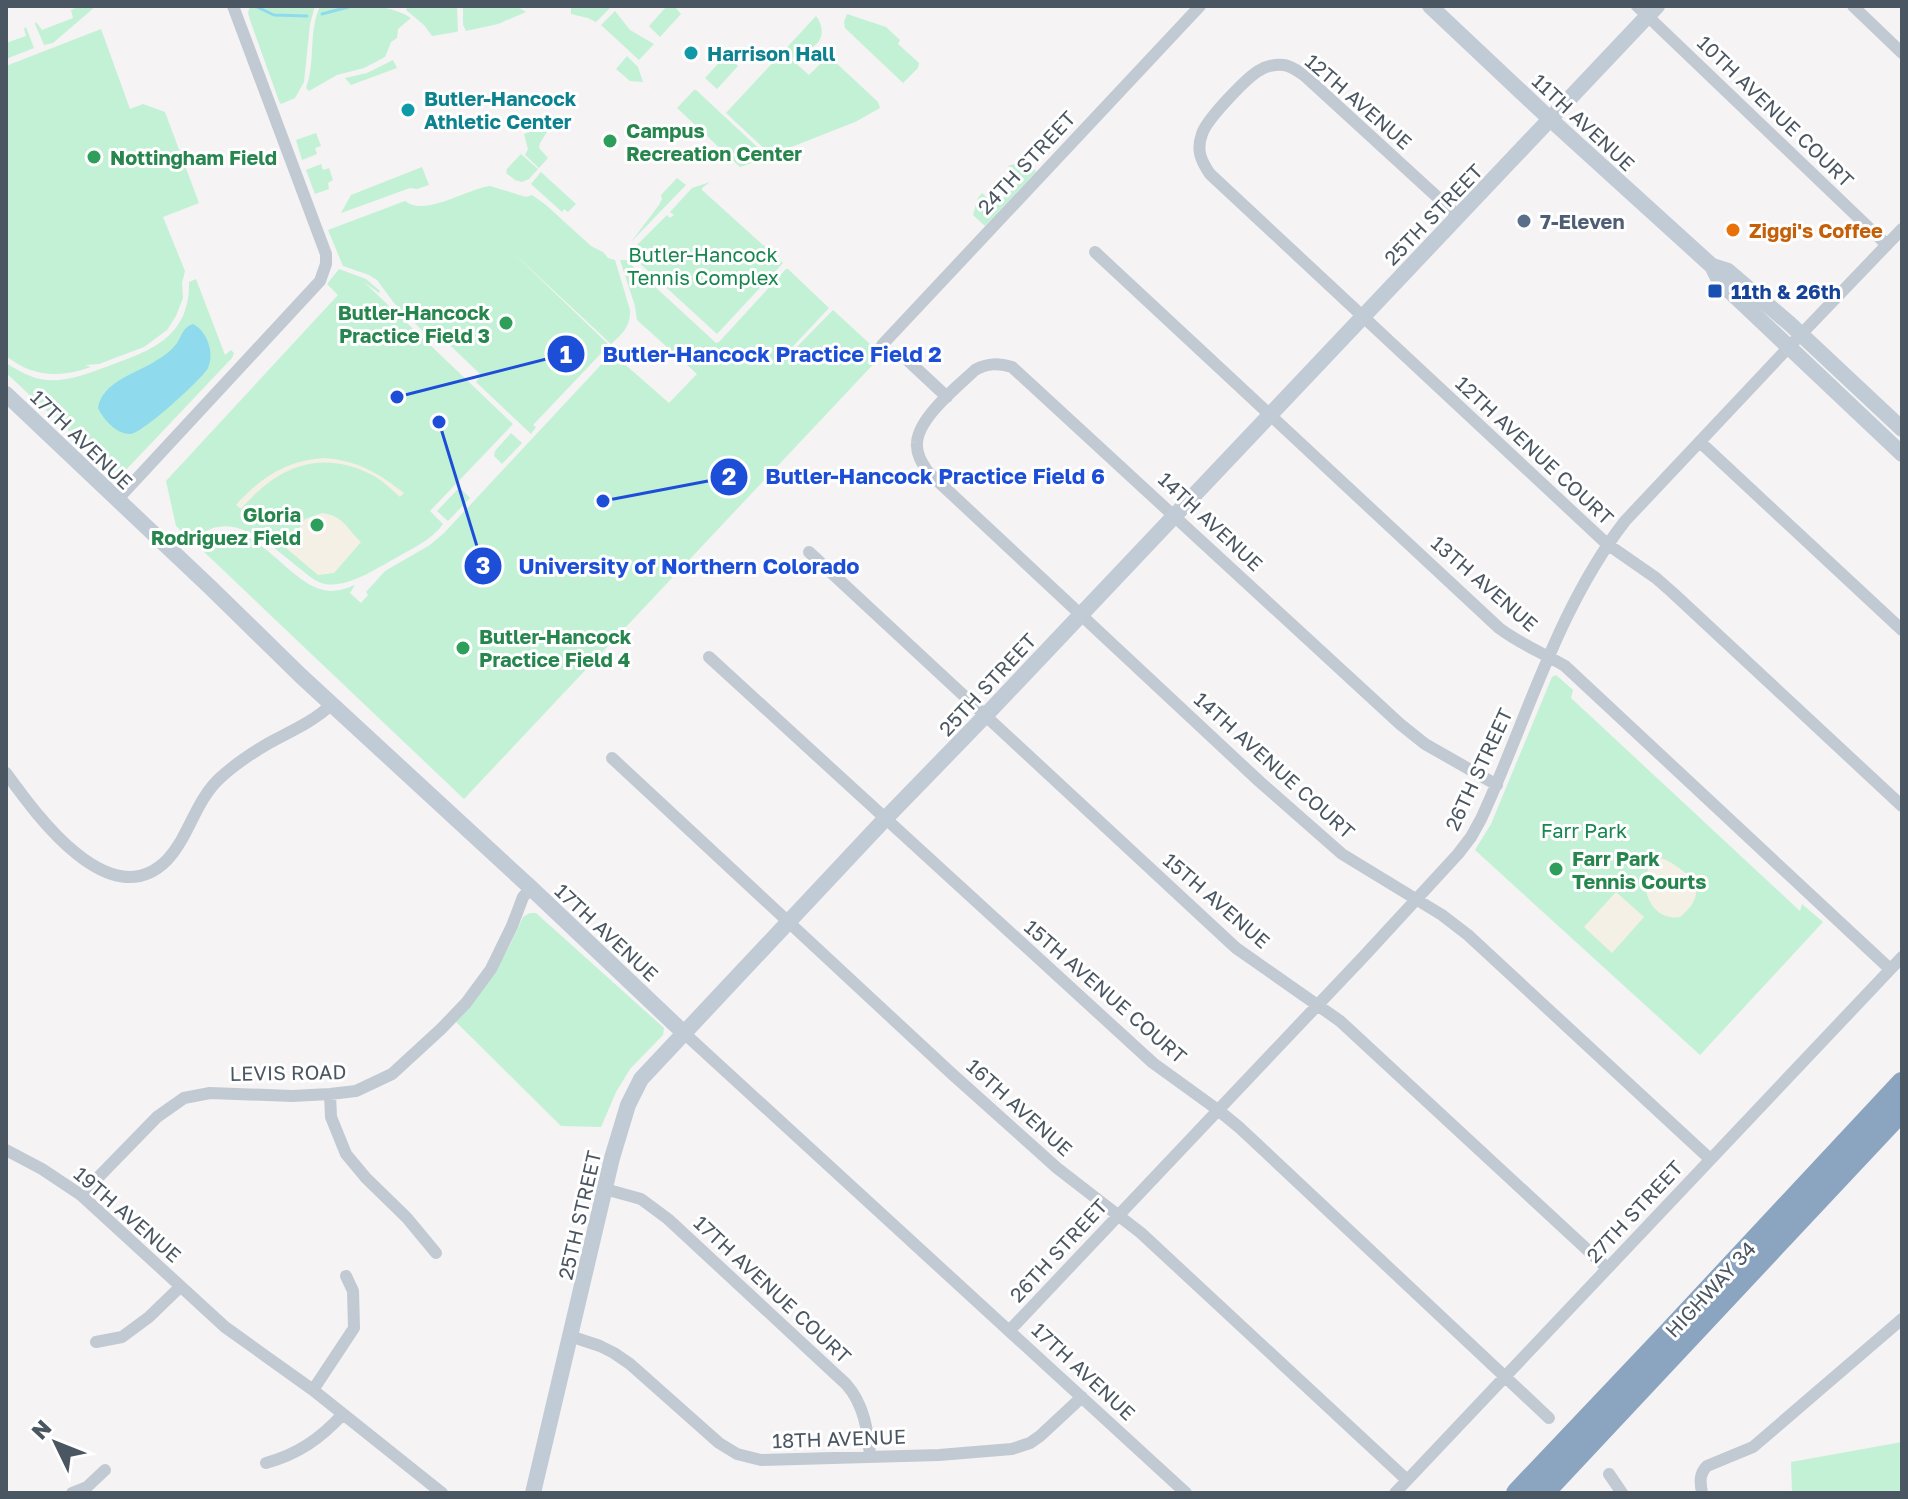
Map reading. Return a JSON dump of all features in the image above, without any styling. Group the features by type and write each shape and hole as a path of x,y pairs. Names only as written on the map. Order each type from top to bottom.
{"highway":[{"name":"HIGHWAY 34","path":"1517,1493 1902,1083"},
{"name":"HIGHWAY 34","path":"1543,1493 1902,1110"}],"street":[{"path":"117,500 320,281 326,264 326,254 233,6"},
{"name":"24TH STREET","path":"882,345 1200,6"},
{"name":"11TH AVENUE","path":"1430,6 1712,266 1720,282 1902,454"},
{"path":"1853,6 1902,53"},
{"name":"25TH STREET","path":"533,1493 622,1123 641,1079 1550,119 1648,9"},
{"name":"10TH AVENUE COURT","path":"1648,9 1887,245"},
{"name":"12TH AVENUE","path":"1227,101 1261,69 1283,65 1295,68 1458,216"},
{"name":"12TH AVENUE COURT","path":"1227,101 1207,123 1202,134 1199,151 1210,174 1607,544 1673,593 1902,806"},
{"name":"26TH STREET","path":"1010,1330 1417,900 1471,837 1497,785 1576,598 1607,544 1625,521 1902,229"},
{"name":"13TH AVENUE","path":"1095,252 1499,628 1565,666 1890,969"},
{"name":"11TH AVENUE","path":"1712,266 1728,271 1902,429"},
{"path":"902,355 947,397"},
{"name":"14TH AVENUE","path":"947,397 983,365 1012,367 1400,724 1425,744 1497,785"},
{"name":"17TH AVENUE","path":"6,394 684,1033 1186,1493"},
{"name":"14TH AVENUE COURT","path":"947,397 922,425 917,444 920,460 928,472 1260,782 1342,854 1442,915 1468,935 1710,1159"},
{"path":"1700,442 1902,630"},
{"name":"15TH AVENUE","path":"809,552 1236,948 1340,1021 1607,1268"},
{"name":"15TH AVENUE COURT","path":"709,657 1153,1063 1240,1128 1549,1418"},
{"path":"6,773 57,836 77,855 100,871 118,876 137,876 165,862 176,849 206,793 239,762 317,717 332,704"},
{"name":"16TH AVENUE","path":"612,758 1057,1168 1141,1233 1407,1480"},
{"name":"LEVIS ROAD","path":"81,1195 157,1117 184,1098 210,1093 330,1094 356,1091 382,1080 402,1065 466,1003 491,969 523,897 531,888"},
{"name":"27TH STREET","path":"1395,1493 1902,957"},
{"path":"330,1094 331,1117 346,1154 436,1253"},
{"name":"19TH AVENUE","path":"6,1150 81,1195 225,1327 313,1390 442,1493"},
{"name":"17TH AVENUE COURT","path":"605,1189 641,1199 668,1219 846,1384 856,1397 865,1420 870,1456"},
{"path":"313,1390 354,1328 353,1291 346,1276"},
{"name":"19TH AVENUE","path":"96,1342 122,1337 149,1317 180,1287"},
{"path":"1702,1493 1700,1480 1707,1466 1753,1447 1902,1319"},
{"name":"18TH AVENUE","path":"570,1336 614,1353 714,1440 737,1454 761,1460 939,1455 1012,1449 1040,1436 1082,1397"},
{"path":"266,1463 289,1457 300,1450 327,1432 343,1414"},
{"path":"72,1493 87,1487 105,1470"},
{"path":"1609,1474 1622,1493"}],"green space":[{"path":"80,6 96,6 53,43 44,45 36,22 42,30 73,18 71,10"},
{"path":"250,6 315,6 304,82 295,98 281,104 250,20"},
{"path":"320,6 378,7 411,18 398,29 397,38 391,42 385,57 364,68 337,75 309,91 306,88 314,26"},
{"path":"408,6 457,6 458,31 432,36 406,10"},
{"path":"463,6 516,6 526,12 498,24 466,31"},
{"path":"571,6 610,8 596,22 571,14"},
{"path":"667,6 674,6 681,14 660,37 649,26"},
{"path":"615,11 630,30 654,44 639,60 601,25"},
{"path":"847,14 886,27 900,40 898,44 919,63 918,68 903,83 845,28"},
{"path":"816,16 821,27 818,43 798,53 792,60 809,75 824,60 833,60 878,102 880,108 855,122 771,155 726,113"},
{"path":"26,27 34,48 6,59 6,43 26,36"},
{"name":"Nottingham Field","path":"101,29 130,109 143,104 165,112 199,203 163,217 185,271 183,298 167,330 144,347 99,364 85,365 91,367 47,374 26,368 6,356 6,66"},
{"path":"726,55 738,66 717,89 705,78"},
{"path":"627,56 638,67 643,82 630,81 616,69"},
{"path":"393,60 397,68 351,85 345,78 367,73"},
{"path":"694,90 768,157 740,167 677,108"},
{"path":"542,128 547,132 539,148 548,158 539,168 525,155 528,149 524,134"},
{"path":"316,133 321,146 315,148 317,154 302,160 296,140"},
{"path":"521,154 538,169 522,182 506,173"},
{"path":"1025,161 1035,173 985,226 973,215 978,198 982,193 996,206 1022,179 1008,166"},
{"path":"321,164 323,170 329,168 333,180 328,183 329,189 315,194 306,170"},
{"path":"422,167 429,185 410,188 341,213 351,195"},
{"path":"541,172 576,204 568,212 564,209 562,212 531,184"},
{"path":"677,178 686,185 631,242 659,205 661,195"},
{"name":"Butler-Hancock Tennis Complex","path":"710,182 702,190 783,263 717,334 634,258 636,246 667,215 670,218 674,215 670,212 692,188"},
{"path":"490,186 526,197 532,195 591,246 615,260 630,310 627,325 611,344 508,248 609,345 533,425 536,427 531,434 476,382 481,375 432,328 426,334 394,303 377,280 343,266 328,230 405,201 423,206 435,204"},
{"path":"620,260 626,260 716,343 788,269 829,308 782,358 784,360 833,310 882,355 464,799 201,549 210,540 207,537 225,532 241,535 315,587 333,591 355,585 350,593 361,603 368,595 366,592 385,571 430,545 444,533 612,353 669,403 697,374 637,320"},
{"path":"339,269 366,279 380,291 364,282 513,424 430,511 443,524 433,535 370,572 343,583 325,584 314,580 266,542 241,529 228,526 203,533 198,530 190,539 176,526 166,481 338,295 327,284"},
{"path":"196,279 225,355 231,350 234,353 123,473 113,472 6,373 6,363 40,379 69,379 138,355 164,340 175,329 188,301 189,282"},
{"path":"511,433 522,443 502,464 494,456 495,451"},
{"path":"457,490 462,490 470,498 448,521 437,511"},
{"name":"Farr Park","path":"1556,675 1573,690 1571,698 1800,911 1802,904 1823,922 1700,1055 1475,850 1491,824 1552,677"},
{"path":"536,913 664,1028 663,1035 630,1069 601,1127 561,1126 456,1022 494,972 523,917"},
{"path":"1902,1442 1902,1493 1792,1493 1791,1462"}],"sand":[{"path":"325,458 368,469 404,493 400,497 378,479 351,466 315,463 283,473 241,509 236,505 265,478 287,466"},
{"path":"322,513 340,520 361,542 334,573 318,575 286,548 305,519"},
{"path":"1659,858 1684,872 1694,884 1693,903 1680,917 1668,917 1658,912 1647,894 1647,873 1651,864"},
{"path":"1616,892 1644,917 1612,953 1584,927"}],"water":[{"path":"193,324 208,343 211,356 208,368 172,404 138,431 126,434 116,429 98,408 106,391 165,355 185,329"}],"waterway":[{"path":"255,6 274,15 307,16"},
{"path":"322,14 352,6"}],"place":[{"name":"Harrison Hall","path":"691,53"},
{"name":"Butler-Hancock Athletic Center","path":"408,110"},
{"name":"Campus Recreation Center","path":"610,141"},
{"name":"Nottingham Field","path":"94,157"},
{"name":"7-Eleven","path":"1524,221"},
{"name":"Ziggi's Coffee","path":"1733,230"},
{"name":"11th & 26th","path":"1715,291"},
{"name":"Butler-Hancock Practice Field 3","path":"506,323"},
{"name":"Butler-Hancock Practice Field 2","path":"397,397"},
{"name":"University of Northern Colorado","path":"439,422"},
{"name":"Butler-Hancock Practice Field 6","path":"603,501"},
{"name":"Gloria Rodriguez Field","path":"317,525"},
{"name":"Butler-Hancock Practice Field 4","path":"463,648"},
{"name":"Farr Park Tennis Courts","path":"1556,869"}]}
